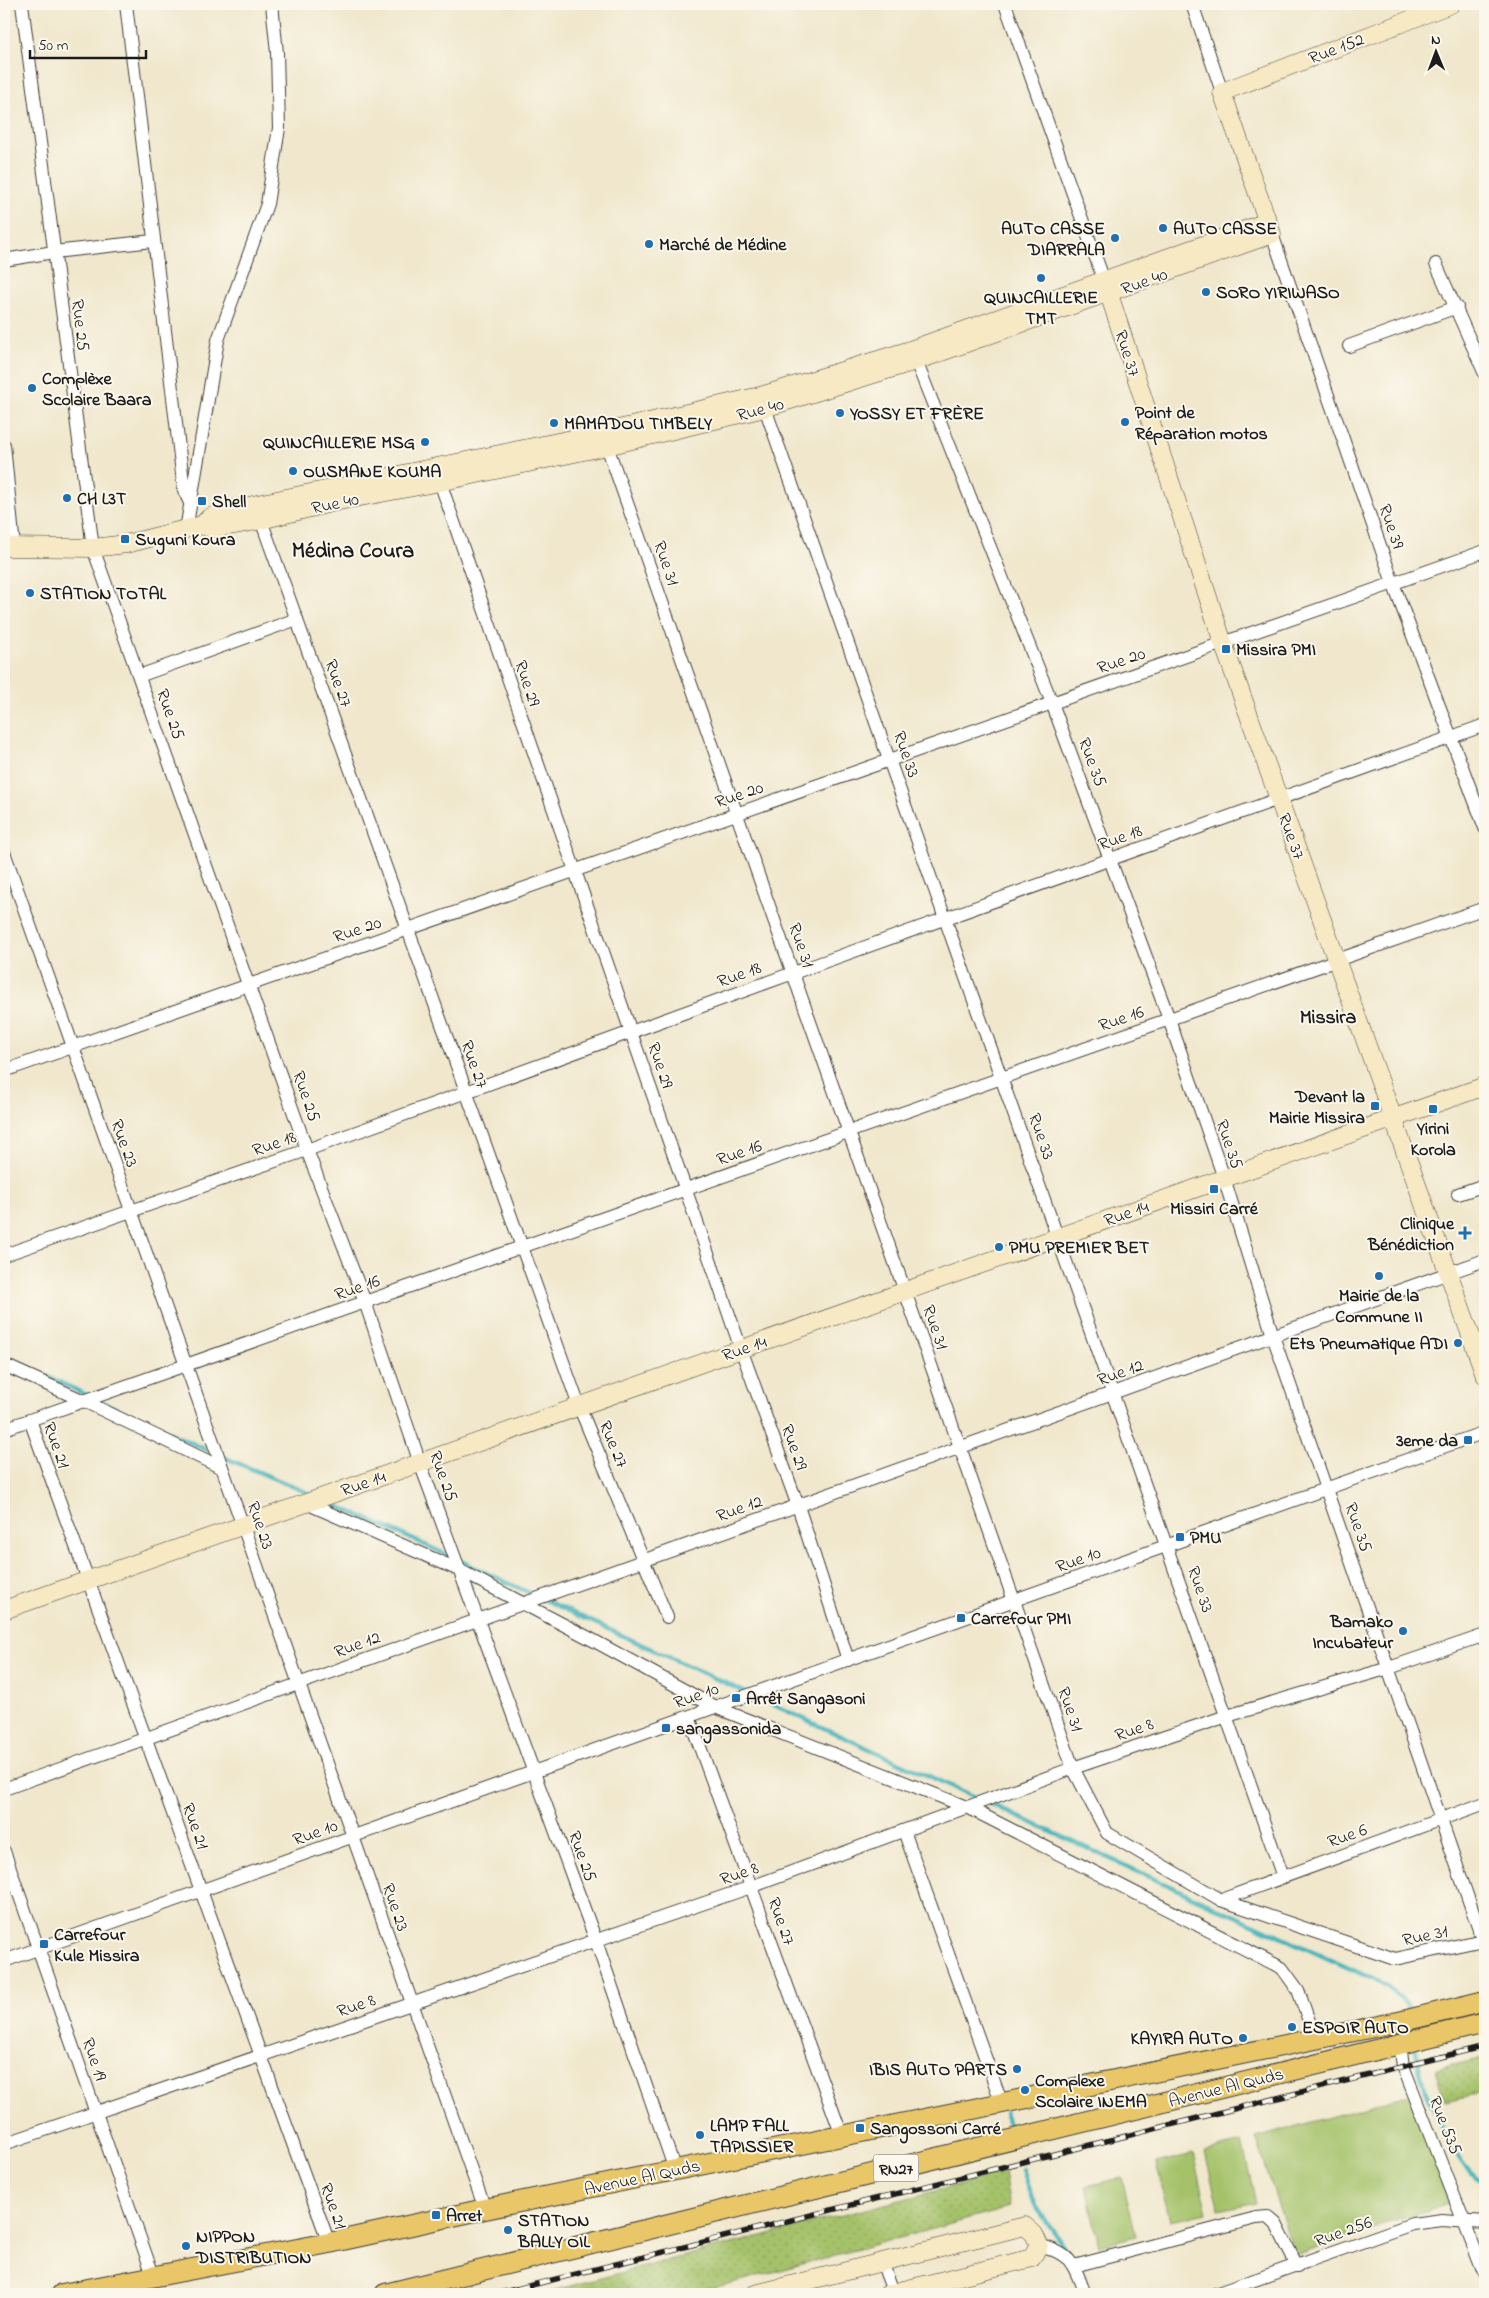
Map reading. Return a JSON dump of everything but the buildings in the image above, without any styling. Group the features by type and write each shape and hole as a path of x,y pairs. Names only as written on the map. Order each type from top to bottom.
{"main road":[{"name":"Avenue Al Quds","path":"62,2294 154,2278 329,2243 485,2209 1427,2016 1485,2001"},
{"name":"Avenue Al Quds","path":"385,2294 1485,2022"}],"street":[{"name":"Rue 25","path":"22,4 92,548 250,985 307,1150 365,1302 420,1463 596,1941 676,2170"},
{"path":"126,4 184,490 190,503 194,527"},
{"path":"190,503 218,340 267,204 279,128 277,53 272,4"},
{"path":"1005,4 1106,287"},
{"path":"1192,4 1270,228"},
{"name":"Rue 152","path":"1222,92 1451,4"},
{"name":"Rue 40","path":"194,527 219,528 261,520 340,501 440,482 607,446 765,408 916,362 1106,287 1270,228"},
{"name":"Rue 39","path":"1270,228 1393,583 1485,828"},
{"path":"4,260 54,252 153,241"},
{"path":"1436,264 1485,374"},
{"name":"Rue 40","path":"9,547 92,548 126,544 194,527 224,512 601,433 760,396 1106,287"},
{"name":"Rue 37","path":"1106,287 1223,643 1485,1375"},
{"path":"1349,346 1456,307"},
{"name":"Rue 35","path":"916,362 1052,703 1169,1019 1224,1178 1273,1336 1390,1668 1484,1943"},
{"name":"Rue 33","path":"765,408 891,759 1283,1877"},
{"path":"4,445 9,547"},
{"name":"Rue 31","path":"607,446 1074,1768 1106,1833 1221,1900 1395,1959 1484,1943"},
{"name":"Rue 29","path":"440,482 741,1349 798,1506 848,1660"},
{"name":"Rue 27","path":"261,520 579,1406 667,1617"},
{"name":"Rue 20","path":"4,1071 1485,550"},
{"path":"139,676 297,620"},
{"name":"Rue 18","path":"4,1255 307,1150 793,973 1485,725"},
{"name":"Rue 23","path":"4,852 485,2209"},
{"name":"Rue 16","path":"4,1429 1485,908"},
{"name":"Rue 14","path":"4,1610 88,1582 306,1502 1485,1086"},
{"path":"1458,1194 1485,1184"},
{"name":"Rue 12","path":"4,1789 1485,1260"},
{"path":"4,1365 84,1401 222,1468"},
{"name":"Rue 21","path":"30,1420 329,2243"},
{"name":"Rue 10","path":"4,1961 1485,1432"},
{"path":"306,1502 459,1570 524,1603 715,1708 969,1808 1282,1968 1298,1990 1315,2038"},
{"name":"Rue 8","path":"4,2144 751,1887 1074,1768 1227,1716 1390,1668 1485,1635"},
{"name":"Rue 27","path":"689,1717 842,2136"},
{"name":"Rue 6","path":"1221,1900 1442,1818 1485,1804"},
{"path":"904,1831 1002,2104"},
{"name":"Rue 19","path":"4,1851 154,2278"},
{"name":"Rue 535","path":"1403,2043 1403,2066 1485,2274"},
{"path":"1074,2266 1256,2218 1268,2217 1276,2224 1297,2266"},
{"name":"Rue 256","path":"1215,2294 1412,2224 1442,2220 1485,2223"},
{"path":"755,2294 1025,2226 1034,2234 1039,2246"},
{"path":"1039,2246 1061,2251 1074,2266 1085,2294"},
{"path":"882,2262 892,2294 1032,2258 1039,2246"}],"green space":[{"path":"1485,2058 1485,2092 1445,2101 1435,2069"},
{"path":"1410,2094 1452,2202 1295,2255 1256,2138"},
{"path":"1242,2143 1256,2202 1219,2210 1205,2152"},
{"path":"1193,2154 1207,2213 1170,2221 1156,2163"},
{"path":"1004,2173 1010,2208 691,2294 539,2294"},
{"path":"1122,2178 1136,2236 1099,2245 1086,2186"}],"waterway":[{"path":"4,1356 89,1396"},
{"path":"96,1399 214,1453"},
{"path":"221,1456 313,1495"},
{"path":"327,1501 452,1557"},
{"path":"459,1560 536,1596"},
{"path":"543,1599 747,1693"},
{"path":"754,1696 979,1799"},
{"path":"986,1802 1388,1986 1408,2006 1410,2015"},
{"path":"1415,2045 1420,2072 1429,2099 1446,2134 1455,2151 1466,2165 1476,2176 1485,2182"},
{"path":"1005,2113 1012,2134"},
{"path":"1023,2169 1035,2205 1071,2256"}],"railway":[{"path":"496,2294 1485,2046"}],"place":[{"name":"AUTO CASSE","path":"1163,228"},
{"name":"AUTO CASSE DIARRALA","path":"1115,238"},
{"name":"Marché de Médine","path":"649,244"},
{"name":"QUINCAILLERIE TMT","path":"1041,278"},
{"name":"SORO YIRIWASO","path":"1206,292"},
{"name":"Complèxe Scolaire Baara","path":"32,388"},
{"name":"YOSSY ET FRÈRE","path":"840,413"},
{"name":"Point de Réparation motos","path":"1125,422"},
{"name":"MAMADOU TIMBELY","path":"554,423"},
{"name":"QUINCAILLERIE MSG","path":"425,442"},
{"name":"OUSMANE KOUMA","path":"293,471"},
{"name":"CH L3T","path":"67,498"},
{"name":"Shell","path":"202,501"},
{"name":"Suguni Koura","path":"125,539"},
{"name":"STATION TOTAL","path":"30,593"},
{"name":"Missira PMI","path":"1226,649"},
{"name":"Devant la Mairie Missira","path":"1375,1106"},
{"name":"Yirini Korola","path":"1433,1109"},
{"name":"Missiri Carré","path":"1214,1189"},
{"name":"Clinique Bénédiction","path":"1465,1233"},
{"name":"PMU PREMIER BET","path":"999,1247"},
{"name":"Mairie de la Commune II","path":"1379,1276"},
{"name":"Ets Pneumatique ADI","path":"1458,1343"},
{"name":"3eme da","path":"1468,1440"},
{"name":"PMU","path":"1180,1537"},
{"name":"Carrefour PMI","path":"961,1618"},
{"name":"Bamako Incubateur","path":"1403,1631"},
{"name":"Arrêt Sangasoni","path":"736,1698"},
{"name":"sangassonida","path":"666,1728"},
{"name":"Carrefour Kule Missira","path":"44,1944"},
{"name":"ESPOIR AUTO","path":"1292,2027"},
{"name":"KAYIRA AUTO","path":"1243,2038"},
{"name":"IBIS AUTO PARTS","path":"1017,2069"},
{"name":"Complexe Scolaire INEMA","path":"1025,2090"},
{"name":"Sangossoni Carré","path":"860,2128"},
{"name":"LAMP FALL TAPISSIER","path":"700,2135"},
{"name":"Arret","path":"436,2215"},
{"name":"STATION BALLY OIL","path":"508,2230"},
{"name":"NIPPON DISTRIBUTION","path":"186,2246"}],"district":[{"name":"Médina Coura","path":"353,549"},
{"name":"Missira","path":"1328,1016"}]}
